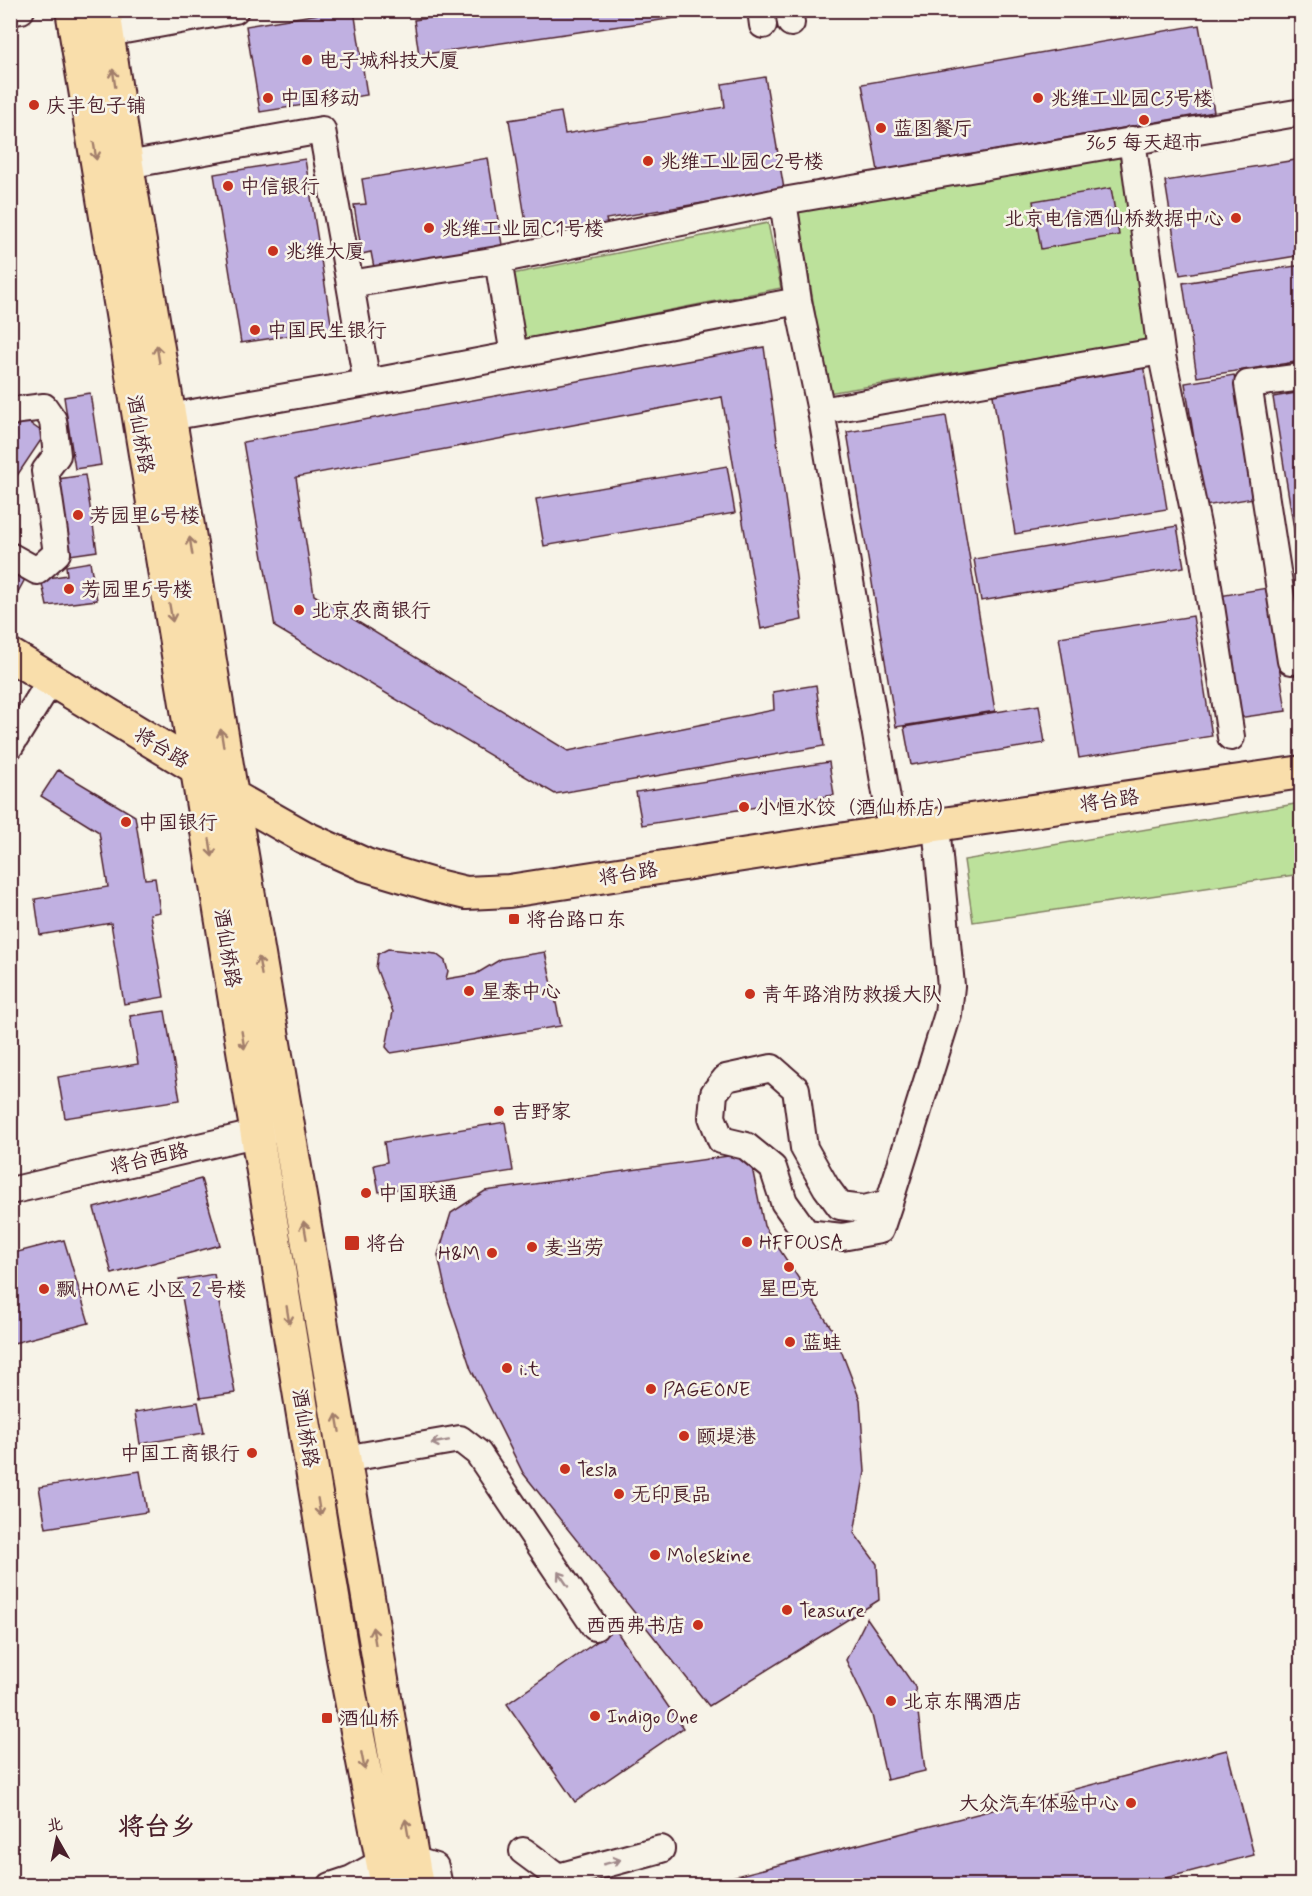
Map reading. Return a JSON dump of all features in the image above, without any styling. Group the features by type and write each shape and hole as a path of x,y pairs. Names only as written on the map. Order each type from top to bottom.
{"main road":[{"name":"酒仙桥路","path":"72,10 198,769 344,1459 400,1873"},
{"name":"酒仙桥路","path":"106,22 127,165 232,796 273,1130 343,1658 400,1873"},
{"name":"将台路","path":"10,655 198,769 232,796 304,837 366,865 466,893 495,893 936,825 1302,772"}],"street":[{"path":"10,12 21,10"},
{"path":"106,22 236,10"},
{"path":"350,284 498,260 783,201 1302,112"},
{"path":"127,165 322,130 367,383"},
{"path":"1132,140 1161,351 1203,554 1231,737"},
{"path":"783,201 798,301 820,411 891,833"},
{"path":"498,260 514,355"},
{"path":"169,417 367,383 798,301"},
{"path":"820,411 1161,351"},
{"path":"1302,377 1248,384 1291,661 1302,660"},
{"path":"10,556 37,571 57,553 45,471 57,455 52,420 44,407 11,412"},
{"path":"10,746 51,680"},
{"path":"889,1203 864,1209 840,1206 826,1187 804,1148 796,1089 771,1068 726,1078 714,1093 712,1116 722,1140 746,1146 772,1168 784,1202 806,1233 842,1237 880,1230 889,1203 948,1014 951,986 936,825"},
{"name":"将台西路","path":"10,1191 273,1130"},
{"path":"344,1459 460,1439 478,1453 595,1627"},
{"path":"523,1851 558,1877 661,1849"},
{"path":"331,1886 352,1879 435,1867 439,1886"}],"green space":[{"path":"1120,156 1150,340 828,393 798,209"},
{"path":"768,223 781,288 520,340 507,275"},
{"path":"1301,803 1301,874 973,922 964,860"}],"building":[{"name":"电子城科技大厦","path":"354,10 367,95 260,112 246,26"},
{"path":"481,10 730,10 419,55 414,20"},
{"name":"兆维工业园C3号楼","path":"1199,25 1214,112 878,171 862,84"},
{"name":"兆维工业园C2号楼","path":"765,77 784,189 709,209 708,202 606,219 608,227 561,235 559,224 527,229 509,120 561,112 565,134 725,107 722,84"},
{"name":"兆维工业园C1号楼","path":"488,158 503,251 375,273 371,252 362,254 354,205 366,204 362,179"},
{"name":"兆维大厦","path":"305,159 332,329 241,343 214,174"},
{"name":"北京电信酒仙桥数据中心","path":"1302,159 1302,255 1180,275 1165,181"},
{"path":"1111,188 1119,235 1041,249 1033,201"},
{"path":"1302,265 1302,361 1197,377 1183,283"},
{"path":"764,347 802,620 761,629 722,397 296,477 314,595 568,751 774,710 773,692 816,685 824,746 555,794 275,627 243,442"},
{"path":"1143,364 1167,509 1015,534 992,389"},
{"path":"1234,375 1254,498 1205,506 1185,383"},
{"path":"1302,392 1302,580 1273,397"},
{"path":"90,393 101,465 75,469 64,397"},
{"path":"946,416 995,711 896,727 847,432"},
{"path":"21,417 45,434 10,486 10,433"},
{"path":"727,466 735,513 544,546 536,499"},
{"name":"芳园里6号楼","path":"85,475 97,551 70,555 58,479"},
{"path":"1177,526 1184,567 981,601 974,559"},
{"name":"芳园里5号楼","path":"90,562 97,600 47,606 41,579 67,575 66,566"},
{"path":"10,570 25,579 13,601 10,600"},
{"path":"1267,588 1286,711 1238,718 1219,596"},
{"path":"1193,616 1212,736 1079,758 1059,637"},
{"path":"1039,705 1045,743 911,765 904,727"},
{"path":"829,762 834,795 642,825 636,792"},
{"path":"58,770 135,816 145,879 155,878 160,912 150,914 164,997 124,1004 111,923 40,935 35,899 108,887 99,832 41,796"},
{"name":"星泰中心","path":"388,949 436,954 445,961 448,971 446,979 476,974 501,959 545,952 561,1026 391,1053 386,1047 393,1012 376,968 378,954"},
{"path":"10,961 17,995 10,997"},
{"path":"165,1011 180,1100 65,1118 58,1077 138,1064 130,1016"},
{"path":"505,1122 513,1171 379,1192 374,1165 387,1162 384,1142"},
{"name":"颐堤港","path":"749,1153 764,1226 834,1332 860,1400 865,1472 854,1533 877,1564 879,1600 709,1706 523,1473 471,1369 447,1297 438,1255 451,1213 485,1191"},
{"path":"201,1179 220,1245 112,1274 94,1208"},
{"name":"飘 HOME 小区 2 号楼","path":"64,1240 89,1323 10,1344 10,1254"},
{"path":"214,1274 235,1393 200,1398 179,1280"},
{"path":"198,1402 204,1433 140,1444 135,1412"},
{"path":"140,1471 147,1512 46,1528 39,1487"},
{"name":"北京东隅酒店","path":"867,1618 915,1687 925,1771 887,1780 872,1715 846,1660"},
{"name":"Indigo One","path":"615,1629 683,1728 575,1802 507,1704"},
{"name":"大众汽车体验中心","path":"1227,1750 1254,1855 1135,1886 697,1886"}],"place":[{"name":"电子城科技大厦","path":"307,60"},
{"name":"中国移动","path":"268,98"},
{"name":"兆维工业园C3号楼","path":"1038,98"},
{"name":"庆丰包子铺","path":"34,105"},
{"name":"365 每天超市","path":"1144,120"},
{"name":"蓝图餐厅","path":"881,128"},
{"name":"兆维工业园C2号楼","path":"648,161"},
{"name":"中信银行","path":"228,186"},
{"name":"北京电信酒仙桥数据中心","path":"1236,218"},
{"name":"兆维工业园C1号楼","path":"429,228"},
{"name":"兆维大厦","path":"273,251"},
{"name":"中国民生银行","path":"255,330"},
{"name":"芳园里6号楼","path":"78,515"},
{"name":"芳园里5号楼","path":"69,589"},
{"name":"北京农商银行","path":"299,610"},
{"name":"小恒水饺（酒仙桥店）","path":"744,807"},
{"name":"中国银行","path":"126,822"},
{"name":"将台路口东","path":"514,919"},
{"name":"星泰中心","path":"469,991"},
{"name":"青年路消防救援大队","path":"750,994"},
{"name":"吉野家","path":"499,1111"},
{"name":"中国联通","path":"366,1193"},
{"name":"HFFOUSA","path":"747,1242"},
{"name":"将台","path":"352,1243"},
{"name":"麦当劳","path":"532,1247"},
{"name":"H&M","path":"492,1253"},
{"name":"星巴克","path":"789,1267"},
{"name":"飘 HOME 小区 2 号楼","path":"44,1289"},
{"name":"蓝蛙","path":"790,1342"},
{"name":"i.t","path":"507,1368"},
{"name":"PAGEONE","path":"651,1389"},
{"name":"颐堤港","path":"684,1436"},
{"name":"中国工商银行","path":"252,1453"},
{"name":"Tesla","path":"565,1469"},
{"name":"无印良品","path":"619,1494"},
{"name":"Moleskine","path":"655,1555"},
{"name":"Teasure","path":"787,1610"},
{"name":"西西弗书店","path":"698,1625"},
{"name":"北京东隅酒店","path":"891,1701"},
{"name":"Indigo One","path":"595,1716"},
{"name":"酒仙桥","path":"327,1718"},
{"name":"大众汽车体验中心","path":"1131,1803"}],"district":[{"name":"将台乡","path":"157,1826"}]}
